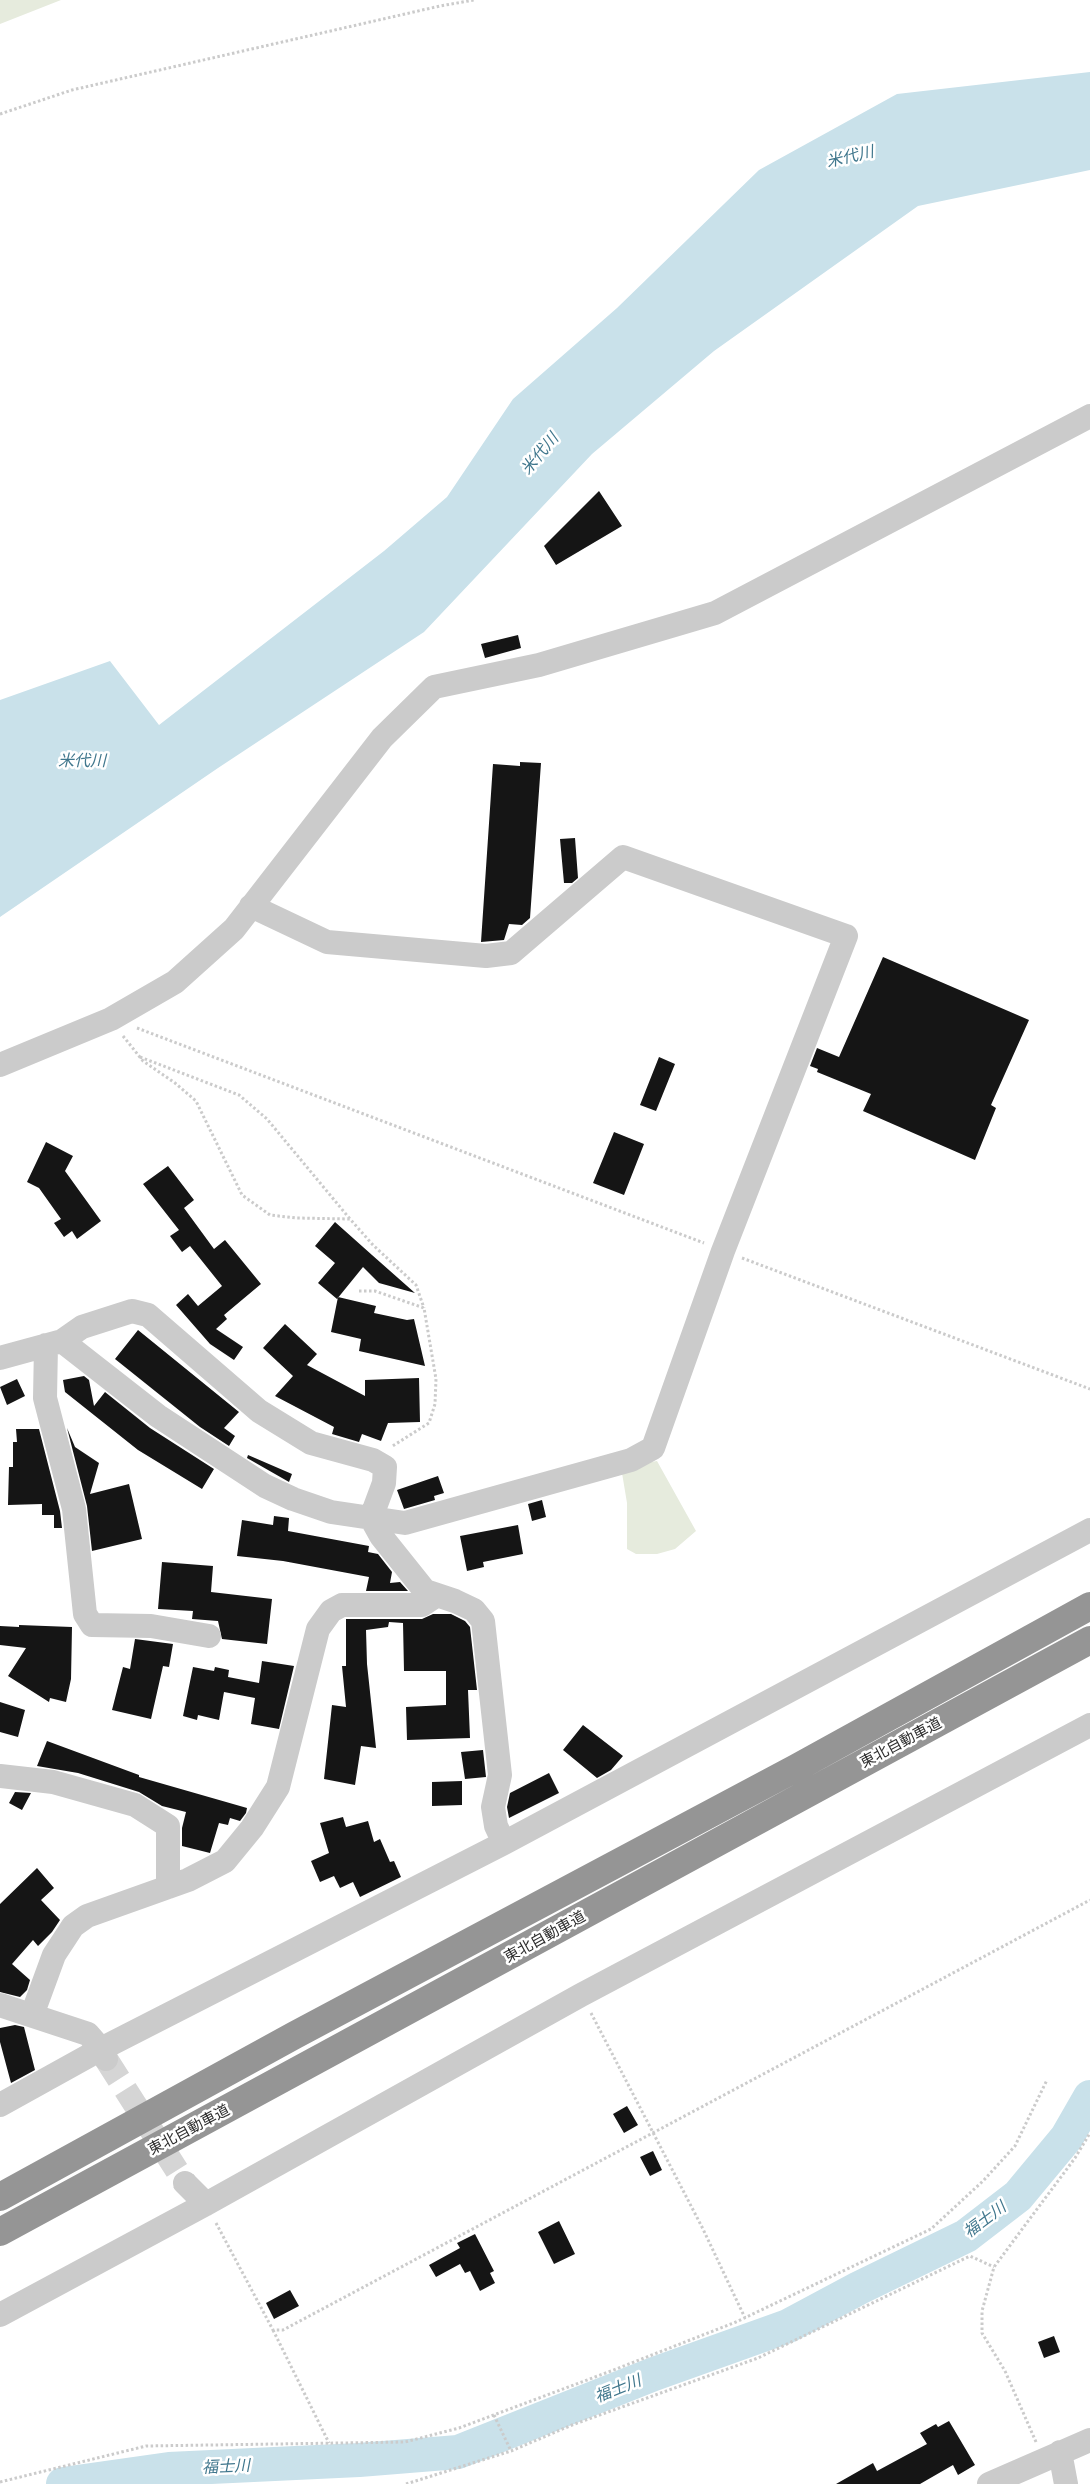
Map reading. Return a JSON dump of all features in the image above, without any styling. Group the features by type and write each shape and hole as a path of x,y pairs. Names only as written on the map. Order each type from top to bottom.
{"highway":[{"name":"東北自動車道","path":"0,2196 295,2035 796,1768 1090,1606"},
{"name":"東北自動車道","path":"0,2232 1090,1640"}],"street":[{"path":"0,1065 111,1019 175,982 234,929 382,738 434,687 539,665 715,613 1090,416"},
{"path":"54,1343 158,1416 265,1486 293,1499 331,1512 405,1523 631,1460 653,1448 724,1251 846,936 623,857 511,953 486,956 327,942 251,906"},
{"path":"0,1358 54,1343 82,1327 132,1311 148,1315 259,1411 311,1443 368,1458 385,1467 384,1483 371,1518 381,1536 425,1591 474,1610 483,1620 500,1775 493,1807 496,1826 504,1843"},
{"path":"54,1343 46,1398 74,1509 85,1614 92,1625 152,1626 210,1636"},
{"path":"0,2105 103,2054 504,1843 1090,1530"},
{"path":"32,2015 54,1956 73,1926 87,1916 168,1887 225,1861 252,1828 278,1787 318,1629 331,1611 342,1605 422,1605 437,1595"},
{"path":"0,2315 206,2204 581,1995 1090,1724"},
{"path":"0,1776 53,1782 135,1805 168,1826 168,1887"},
{"path":"0,2005 88,2034 103,2054"},
{"path":"186,2183 206,2204"},
{"path":"988,2484 1090,2440"},
{"path":"1052,2456 1066,2484"}],"path":[{"path":"0,114 72,90 430,8 474,0"},
{"path":"111,1019 139,1057 196,1101 242,1194 270,1215 296,1218 350,1219"},
{"path":"111,1019 1090,1390"},
{"path":"139,1057 239,1095 267,1119 373,1245 416,1285 424,1308 436,1379 435,1404 429,1423 368,1458"},
{"path":"359,1291 375,1291 424,1308"},
{"path":"273,2330 283,2330 1090,1900"},
{"path":"581,1995 703,2229 745,2318"},
{"path":"0,2482 146,2446 405,2442 459,2428 494,2415 745,2318 931,2229 983,2181 1014,2146 1048,2080"},
{"path":"1052,2456 982,2333 982,2311 994,2267 1075,2158 1090,2133"},
{"path":"206,2204 273,2330 329,2443"},
{"path":"406,2484 511,2451 572,2425 758,2358 970,2256 994,2267"},
{"path":"494,2415 511,2451"}],"shaded area":[{"path":"0,0 61,0 0,24"},
{"path":"657,1461 696,1531 675,1549 657,1554 636,1554 627,1549 627,1503 621,1467"}],"water":[{"name":"米代川","path":"1090,72 1090,170 918,206 714,351 592,454 424,632 218,768 0,917 0,700 110,661 159,725 384,551 447,497 513,399 617,308 759,170 897,94"}],"building":[{"path":"599,491 622,526 556,565 544,546"},
{"path":"518,635 521,648 485,658 481,644"},
{"path":"520,762 541,763 530,918 522,925 509,924 504,940 481,942 493,764 520,766"},
{"path":"575,838 578,878 572,883 564,883 560,839"},
{"path":"883,957 1029,1020 991,1105 996,1108 975,1160 863,1111 871,1094 817,1072 818,1069 810,1066 817,1048 839,1057"},
{"path":"659,1057 675,1064 656,1111 640,1105"},
{"path":"614,1132 644,1144 624,1195 593,1183"},
{"path":"46,1142 73,1156 65,1171 101,1221 77,1239 72,1231 64,1237 54,1223 61,1219 39,1188 27,1182"},
{"path":"168,1166 194,1200 184,1208 214,1249 225,1240 261,1284 224,1315 227,1319 216,1329 243,1347 234,1360 210,1344 176,1305 188,1294 198,1306 222,1286 190,1246 182,1252 170,1236 179,1230 143,1184"},
{"path":"335,1222 415,1293 379,1283 363,1267 337,1299 318,1283 335,1263 315,1246"},
{"path":"338,1297 376,1306 374,1313 407,1320 414,1319 425,1366 359,1351 361,1339 331,1332"},
{"path":"285,1324 317,1354 307,1365 365,1396 365,1380 419,1378 420,1422 388,1423 381,1441 362,1434 359,1442 332,1434 334,1427 275,1396 293,1376 263,1348"},
{"path":"138,1330 239,1412 224,1428 235,1436 229,1446 200,1427 115,1359"},
{"path":"84,1376 89,1380 94,1406 105,1392 150,1428 214,1469 202,1489 138,1450 65,1392 63,1380"},
{"path":"17,1379 25,1396 7,1405 0,1387"},
{"path":"67,1428 75,1447 99,1463 90,1494 129,1484 142,1539 92,1551 87,1506"},
{"path":"16,1429 39,1429 60,1511 62,1528 54,1528 54,1515 42,1515 42,1504 8,1505 9,1467 13,1467 13,1442 17,1442"},
{"path":"248,1455 292,1474 289,1482 247,1458"},
{"path":"438,1476 444,1493 434,1496 435,1500 404,1509 397,1490"},
{"path":"542,1500 546,1517 532,1521 528,1504"},
{"path":"274,1516 289,1518 288,1531 369,1546 368,1552 378,1554 392,1572 390,1583 400,1582 408,1591 366,1591 369,1577 283,1561 237,1556 242,1520 273,1525"},
{"path":"518,1525 523,1554 483,1562 484,1567 467,1571 460,1536"},
{"path":"162,1562 213,1566 211,1592 272,1599 267,1644 222,1639 218,1621 192,1619 193,1611 158,1609"},
{"path":"433,1614 451,1614 465,1621 470,1627 477,1690 468,1690 470,1738 407,1740 406,1707 446,1705 446,1671 404,1671 403,1623 389,1622 388,1627 366,1630 367,1664 376,1748 361,1746 355,1785 324,1779 332,1705 346,1707 342,1666 346,1666 346,1619 422,1619"},
{"path":"19,1625 72,1627 71,1679 66,1702 50,1698 49,1702 8,1676 26,1648 0,1645 0,1626 19,1627"},
{"path":"135,1639 173,1644 169,1667 163,1666 151,1719 112,1710 123,1667 130,1669"},
{"path":"262,1661 294,1666 279,1729 251,1724 255,1698 224,1692 219,1720 198,1715 197,1720 183,1716 193,1667 214,1671 215,1667 229,1670 228,1677 259,1683"},
{"path":"0,1702 25,1710 18,1737 0,1732"},
{"path":"583,1725 623,1756 611,1770 597,1778 563,1750"},
{"path":"47,1741 139,1775 139,1777 247,1808 246,1813 240,1821 230,1818 228,1825 219,1823 210,1853 182,1846 182,1828 186,1812 162,1806 139,1792 78,1773 37,1766"},
{"path":"483,1750 486,1777 465,1779 461,1752"},
{"path":"549,1773 559,1793 509,1818 507,1807 510,1793"},
{"path":"462,1781 462,1805 432,1806 432,1782"},
{"path":"15,1792 31,1793 22,1810 9,1803"},
{"path":"343,1817 346,1827 368,1821 374,1842 380,1839 390,1862 394,1861 401,1877 360,1897 353,1882 340,1888 334,1876 320,1882 311,1861 329,1853 320,1823"},
{"path":"37,1868 54,1888 41,1900 60,1920 52,1932 38,1946 33,1940 12,1964 30,1980 27,1990 20,1997 0,1992 0,1904"},
{"path":"15,2025 24,2027 35,2070 11,2083 0,2042 0,2028"},
{"path":"627,2106 638,2125 624,2133 613,2114"},
{"path":"653,2151 662,2170 650,2176 640,2157"},
{"path":"559,2221 575,2254 554,2264 538,2232"},
{"path":"475,2234 494,2271 490,2273 495,2283 480,2291 470,2271 465,2273 460,2264 436,2277 429,2265 460,2248 457,2243"},
{"path":"290,2290 299,2306 274,2319 266,2303"},
{"path":"1054,2336 1060,2352 1044,2358 1038,2342"},
{"path":"949,2421 975,2465 958,2475 953,2465 920,2484 836,2484 873,2463 877,2471 927,2444 920,2433 936,2424 938,2427"}],"waterway":[{"name":"福士川","path":"63,2484 169,2469 359,2460 458,2452 654,2374 788,2326 859,2288 966,2236 1018,2196 1067,2137 1090,2097"}],"tunnel":[{"path":"106,2059 185,2183"}]}
